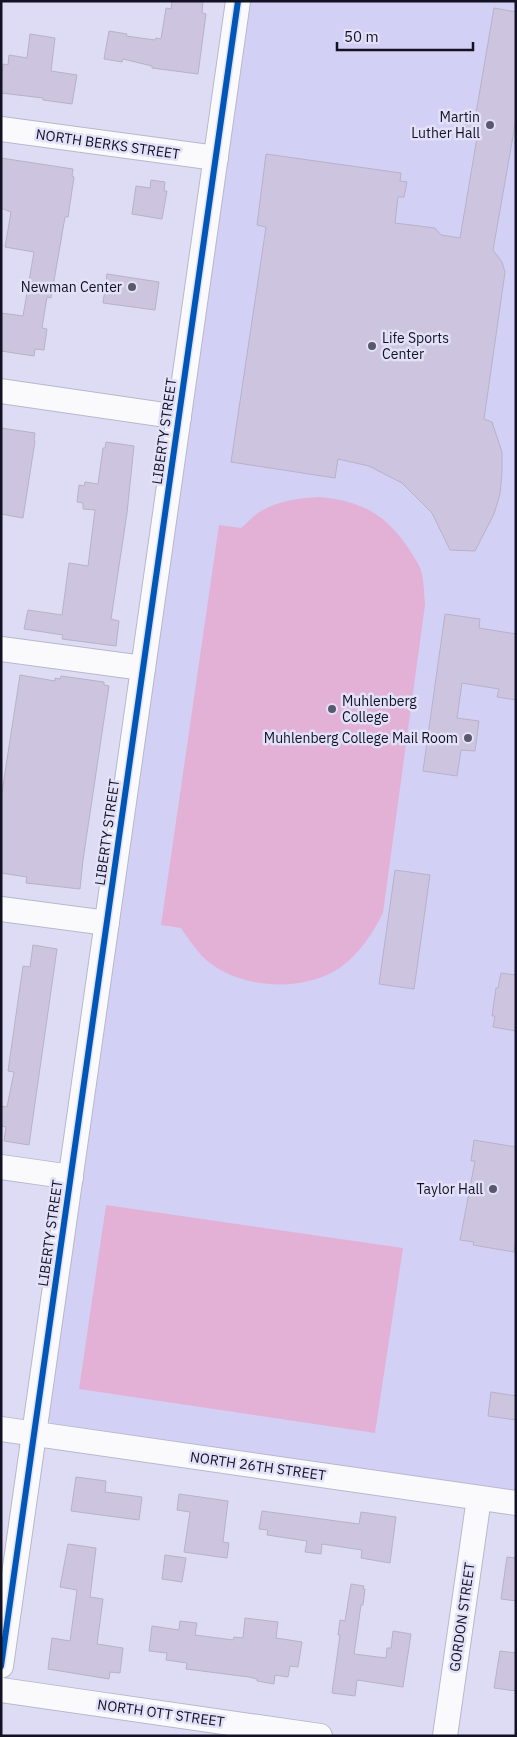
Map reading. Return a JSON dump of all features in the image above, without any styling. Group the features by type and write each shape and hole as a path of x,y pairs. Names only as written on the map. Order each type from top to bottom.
{"street":[{"name":"LIBERTY STREET","path":"1,1666 238,1"},
{"name":"NORTH BERKS STREET","path":"1,129 216,158"},
{"path":"1,391 179,417"},
{"path":"1,649 143,668"},
{"path":"1,908 107,923"},
{"path":"1,1168 71,1177"},
{"name":"NORTH 26TH STREET","path":"1,1429 516,1503"},
{"name":"GORDON STREET","path":"445,1736 479,1498"},
{"name":"NORTH OTT STREET","path":"1,1690 320,1736"}],"shaded area":[{"name":"Muhlenberg College","path":"250,1 516,1 516,1492 53,1426 48,1418"},
{"path":"319,497 359,505 379,517 398,534 420,567 425,605 383,913 365,943 341,967 325,976 308,981 289,984 269,984 250,981 216,967 202,956 181,928 161,925 219,525 241,528 258,513 272,506 296,499"},
{"path":"106,1205 403,1248 375,1433 79,1389"}],"building":[{"path":"172,1 203,1 202,13 206,14 198,74 152,68 152,66 123,59 122,62 104,59 109,31 127,34 126,36 155,40 156,38 161,39 166,8 171,9"},
{"name":"Life Sports Center","path":"494,8 516,12 516,119 493,250 502,262 505,272 484,419 492,422 502,452 502,473 500,494 494,514 475,551 450,550 432,513 402,483 369,466 338,459 335,478 231,462 266,227 257,225 266,154 401,173 400,181 407,182 404,197 398,197 395,223 435,228 441,235 460,238 478,132 464,129 467,111 476,113"},
{"path":"30,34 55,38 51,71 77,75 72,104 1,93 3,64 8,65 9,55 27,58"},
{"path":"1,158 73,169 72,176 74,177 68,217 65,217 51,298 47,297 42,328 47,329 44,350 35,349 34,356 1,351 1,313 23,316 34,252 5,247 11,212 1,208"},
{"path":"151,180 165,182 164,191 167,191 162,219 132,214 136,186 150,188"},
{"name":"Newman Center","path":"107,274 159,282 155,310 103,303"},
{"path":"1,428 35,433 23,518 1,514"},
{"path":"106,442 134,446 127,513 111,619 119,621 116,646 62,639 63,635 24,629 28,610 62,615 69,563 88,566 95,510 83,509 83,503 77,502 79,485 84,486 85,482 98,484 103,448 105,448"},
{"path":"445,614 480,619 479,628 516,634 516,700 497,697 499,689 462,683 457,718 479,721 475,751 461,750 457,776 423,771"},
{"path":"20,675 55,681 55,678 60,679 61,676 104,682 104,685 109,686 80,889 26,883 27,877 1,873 1,799"},
{"path":"395,870 430,875 414,989 379,984"},
{"path":"33,945 57,949 29,1145 4,1141 6,1127 1,1126 1,1106 7,1107 14,1072 8,1071 23,966 30,967"},
{"path":"501,973 516,975 516,1031 493,1027 495,1016 492,1016 496,988 498,988"},
{"name":"Taylor Hall","path":"474,1140 516,1147 516,1240 514,1252 473,1245 474,1242 460,1240 475,1161 471,1161"},
{"path":"491,1392 516,1396 516,1420 488,1416"},
{"path":"76,1477 106,1481 105,1492 142,1497 139,1520 71,1511"},
{"path":"179,1494 228,1501 223,1542 229,1543 227,1558 184,1552 190,1512 177,1510"},
{"path":"262,1511 359,1524 361,1512 396,1517 390,1563 361,1558 362,1550 322,1544 321,1554 305,1552 307,1541 267,1535 268,1530 259,1529"},
{"path":"68,1544 96,1548 90,1597 103,1599 97,1644 123,1648 120,1673 110,1672 109,1679 48,1669 52,1638 70,1641 77,1590 60,1587"},
{"path":"165,1555 186,1558 182,1582 162,1579"},
{"path":"507,1557 516,1558 516,1601 501,1599"},
{"path":"351,1584 364,1586 363,1589 365,1589 354,1654 386,1658 387,1648 391,1648 393,1631 411,1634 403,1687 357,1680 355,1696 332,1693 340,1635 338,1635 340,1620 345,1621"},
{"path":"245,1618 278,1622 276,1638 302,1642 298,1667 290,1666 288,1677 275,1675 274,1684 257,1681 257,1679 249,1677 186,1669 187,1663 166,1660 167,1653 149,1651 152,1626 179,1630 180,1621 197,1623 195,1635 233,1640 234,1637 243,1638"},
{"path":"500,1651 516,1653 516,1691 494,1688"}],"cycle path":[{"path":"1,1666 238,1"}],"place":[{"name":"Martin Luther Hall","path":"490,125"},
{"name":"Newman Center","path":"132,287"},
{"name":"Life Sports Center","path":"372,346"},
{"name":"Muhlenberg College","path":"332,709"},
{"name":"Muhlenberg College Mail Room","path":"468,738"},
{"name":"Taylor Hall","path":"493,1189"}]}
